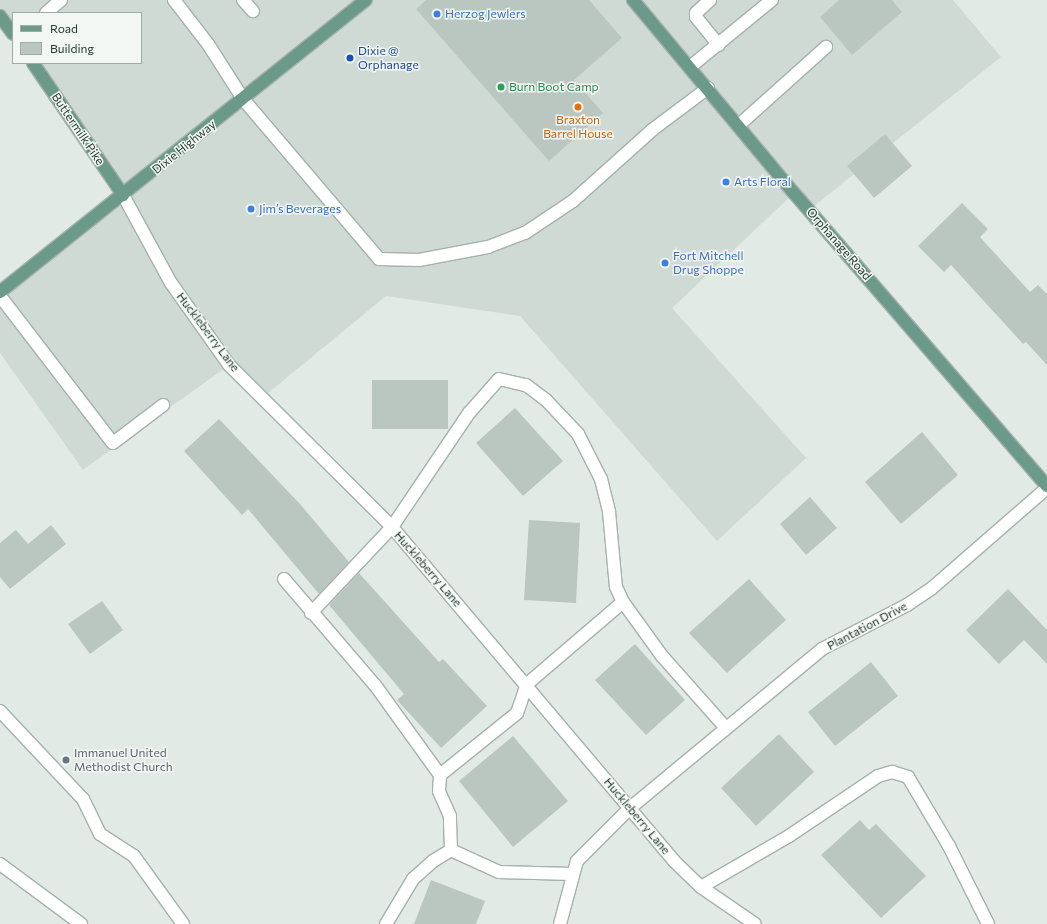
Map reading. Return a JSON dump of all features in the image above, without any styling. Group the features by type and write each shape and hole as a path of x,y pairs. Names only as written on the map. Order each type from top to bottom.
{"main road":[{"name":"Dixie Highway","path":"0,292 244,99 366,0"},
{"name":"Orphanage Road","path":"634,0 1047,487"},
{"path":"0,16 12,33"},
{"name":"Buttermilk Pike","path":"34,64 123,195"}],"street":[{"path":"47,12 61,0"},
{"path":"174,0 208,44 244,99 379,259 420,260 488,247 525,233 573,200 652,130 708,88"},
{"path":"243,0 253,11"},
{"path":"710,0 696,13 696,17 719,45"},
{"path":"690,67 719,45 772,0"},
{"path":"739,125 826,47"},
{"name":"Huckleberry Lane","path":"123,195 171,283 229,365 392,528 527,684 674,861 701,887 755,924"},
{"path":"0,296 113,443 163,405"},
{"path":"311,613 392,528 469,413 499,379 526,385 546,400 578,434 601,479 609,512 616,587 623,602 662,656 726,728"},
{"name":"Plantation Drive","path":"560,924 572,874 590,845 630,808 822,649 907,605 932,588 1047,487"},
{"path":"284,579 311,613 375,685 440,775 439,791 450,816 451,850"},
{"path":"440,775 516,713 527,684 623,602"},
{"path":"0,711 83,799 100,834 134,856 183,924"},
{"path":"701,887 789,836 878,776 892,772 908,778 949,846 988,924"},
{"path":"451,850 499,872 572,874"},
{"path":"386,924 413,879 433,861 451,850"},
{"path":"0,864 81,924"}],"shaded area":[{"path":"0,0 953,0 1001,57 809,210 794,193 672,308 806,458 717,541 520,316 386,296 262,398 229,365 83,470 0,353 0,292 123,195 34,64 142,64 142,12 12,12 12,33 0,16"}],"building":[{"path":"426,0 589,0 622,38 574,80 603,113 549,161 416,9"},
{"path":"839,0 892,0 902,12 852,55 820,17"},
{"path":"885,134 912,166 874,198 847,166"},
{"path":"962,203 988,229 980,237 1030,292 1038,285 1047,294 1047,365 1026,342 1023,344 951,265 944,272 918,246"},
{"path":"372,380 448,380 448,429 372,429"},
{"path":"515,408 563,461 523,496 476,443"},
{"path":"219,419 300,504 349,562 319,594 248,509 242,515 184,451"},
{"path":"922,432 958,475 901,524 865,482"},
{"path":"810,497 837,528 806,555 780,524"},
{"path":"529,520 580,523 576,603 524,600"},
{"path":"51,525 66,544 10,589 0,577 0,543 16,530 28,544"},
{"path":"359,573 439,662 443,659 487,706 441,748 397,700 404,694 329,605"},
{"path":"749,579 786,620 727,673 689,633"},
{"path":"1008,589 1047,630 1047,664 1024,640 999,664 966,630"},
{"path":"102,601 123,630 90,654 68,624"},
{"path":"635,644 685,700 646,735 595,680"},
{"path":"871,662 898,696 835,746 808,712"},
{"path":"779,734 814,772 756,826 721,788"},
{"path":"513,736 568,801 513,847 459,781"},
{"path":"860,820 869,830 876,824 926,876 881,918 821,855"},
{"path":"431,880 485,901 476,924 414,924"}],"place":[{"name":"Herzog Jewlers","path":"437,14"},
{"name":"Dixie @ Orphanage","path":"350,58"},
{"name":"Burn Boot Camp","path":"501,87"},
{"name":"Braxton Barrel House","path":"578,107"},
{"name":"Arts Floral","path":"726,182"},
{"name":"Jim’s Beverages","path":"251,209"},
{"name":"Fort Mitchell Drug Shoppe","path":"665,263"},
{"name":"Immanuel United Methodist Church","path":"66,760"}]}
